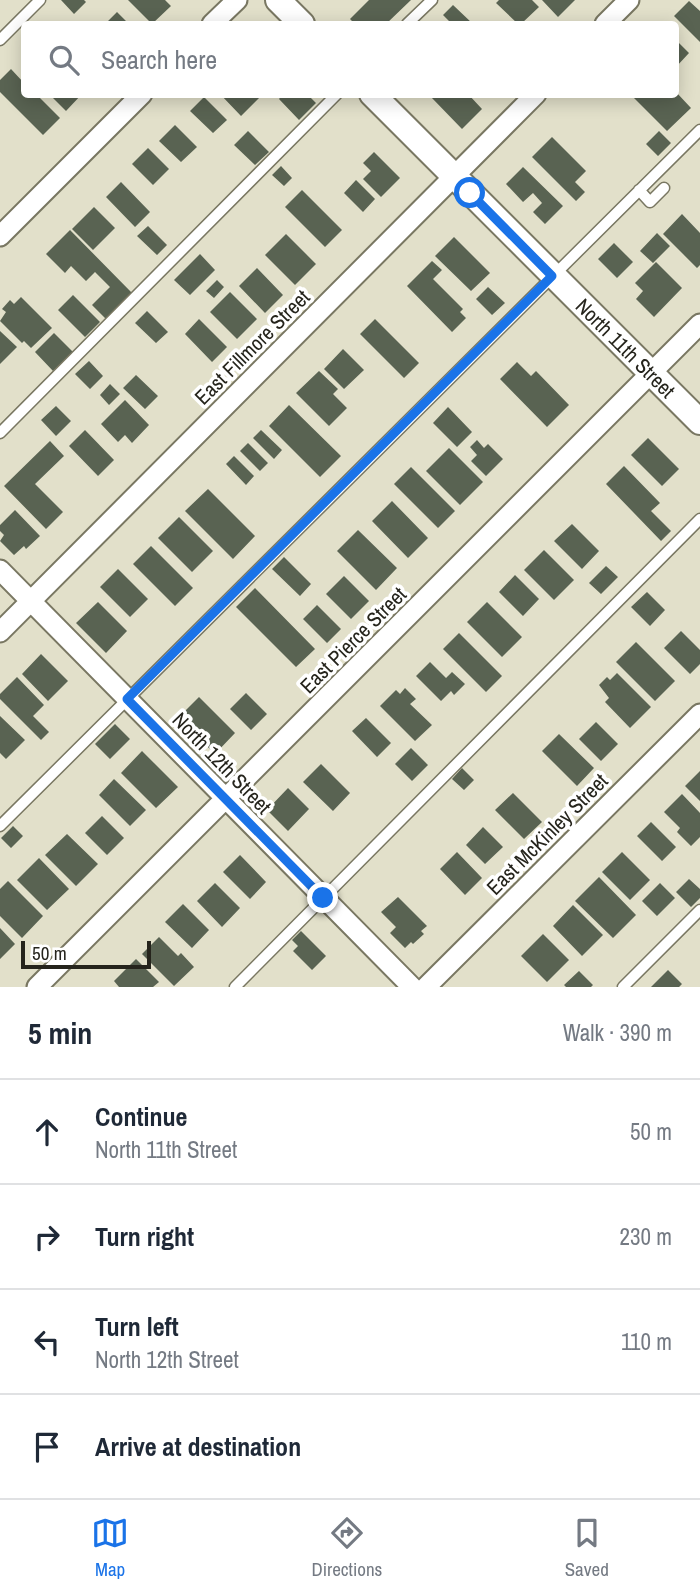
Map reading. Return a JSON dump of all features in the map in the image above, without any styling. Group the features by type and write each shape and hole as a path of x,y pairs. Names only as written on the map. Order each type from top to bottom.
{"street":[{"path":"215,21 237,0"},
{"path":"278,0 299,21"},
{"path":"607,21 629,0"},
{"path":"0,236 138,98"},
{"name":"North 11th Street","path":"376,98 700,422"},
{"name":"East Fillmore Street","path":"0,632 532,98"},
{"name":"East Pierce Street","path":"37,987 700,324"},
{"name":"North 12th Street","path":"0,570 412,987"},
{"name":"East McKinley Street","path":"426,987 700,713"}],"lane":[{"path":"0,40 40,0"},
{"path":"410,21 432,0"},
{"path":"0,433 333,98"},
{"path":"0,826 700,130"},
{"path":"639,190 650,202 664,188"},
{"path":"234,987 700,519"},
{"path":"623,987 700,910"}],"building":[{"path":"61,0 84,0 86,2 74,14"},
{"path":"128,0 165,0 171,6 155,21 149,21"},
{"path":"369,0 411,0 389,21 350,19"},
{"path":"499,0 532,0 539,7 524,21 515,21 496,3"},
{"path":"542,0 575,0 558,17"},
{"path":"689,1 700,11 700,42 674,16"},
{"path":"453,5 470,21 449,21 443,15"},
{"path":"117,12 126,21 108,21"},
{"path":"679,43 689,53 679,64"},
{"path":"11,69 21,80 21,98 40,98 60,118 43,135 0,92 0,80"},
{"path":"679,95 691,108 667,131 634,98 679,98"},
{"path":"53,98 78,98 66,111"},
{"path":"205,98 227,120 213,133 190,111"},
{"path":"224,98 259,98 241,116"},
{"path":"311,98 316,103 299,120 279,99"},
{"path":"432,98 472,98 482,109 462,129"},
{"path":"175,125 197,147 181,162 159,141"},
{"path":"248,131 269,152 255,165 234,145"},
{"path":"659,131 671,143 658,156 646,144"},
{"path":"552,137 586,171 575,182 585,192 576,201 532,157"},
{"path":"148,148 169,169 153,185 132,164"},
{"path":"374,152 400,178 381,197 363,179 371,171 363,163"},
{"path":"281,166 292,178 284,186 272,175"},
{"path":"523,167 563,206 545,224 533,212 542,203 533,193 523,202 506,184"},
{"path":"356,180 375,199 363,212 344,193"},
{"path":"121,182 150,212 135,227 106,197"},
{"path":"302,190 342,230 325,247 285,207"},
{"path":"94,207 115,228 93,250 72,229"},
{"path":"682,214 700,233 700,265 697,268 663,234"},
{"path":"148,226 167,245 157,255 137,236"},
{"path":"70,230 132,293 106,319 92,305 110,287 95,272 86,281 71,266 65,273 46,254"},
{"path":"657,233 670,246 653,263 640,251"},
{"path":"286,234 316,264 295,285 265,255"},
{"path":"454,237 490,273 471,291 435,256"},
{"path":"614,243 633,262 617,278 598,259"},
{"path":"200,254 215,270 190,295 174,280"},
{"path":"432,261 442,270 433,279 463,309 460,312 466,318 452,332 407,286"},
{"path":"656,262 682,288 654,317 636,299 643,291 635,283"},
{"path":"257,268 283,295 265,313 239,286"},
{"path":"217,280 224,287 214,298 206,291"},
{"path":"488,287 505,303 492,315 476,299"},
{"path":"230,292 257,319 237,339 210,312"},
{"path":"73,295 100,322 85,337 58,310"},
{"path":"21,297 52,328 31,348 24,341 22,343 0,321 6,312 2,309 10,300 14,304"},
{"path":"147,311 168,332 156,343 135,323"},
{"path":"199,319 227,347 212,362 185,334"},
{"path":"375,319 419,363 404,378 360,334"},
{"path":"0,331 17,347 0,364"},
{"path":"54,333 73,352 53,371 35,352"},
{"path":"343,349 364,370 344,389 324,369"},
{"path":"89,361 103,376 90,389 75,374"},
{"path":"517,362 531,376 536,371 569,405 547,427 500,379"},
{"path":"319,371 338,389 333,394 347,408 329,426 296,393"},
{"path":"136,375 158,396 145,409 123,388"},
{"path":"110,384 120,394 109,405 100,395"},
{"path":"125,400 149,425 132,443 125,435 118,442 101,424"},
{"path":"289,405 341,456 320,477 269,426"},
{"path":"56,406 71,421 56,436 41,420"},
{"path":"448,407 472,432 457,447 433,423"},
{"path":"85,430 114,460 98,476 69,446"},
{"path":"261,430 282,450 274,459 253,438"},
{"path":"648,438 679,469 662,486 631,455"},
{"path":"477,440 484,448 488,444 503,459 486,476 471,461 477,455 470,447"},
{"path":"50,441 64,456 35,484 63,512 46,529 4,486"},
{"path":"248,443 268,463 260,471 240,451"},
{"path":"449,448 483,482 460,505 426,471"},
{"path":"234,456 254,476 246,485 226,464"},
{"path":"624,466 660,503 651,511 671,531 661,541 606,484"},
{"path":"411,467 455,511 438,528 394,484"},
{"path":"208,489 255,536 233,559 185,511"},
{"path":"392,501 428,538 408,558 372,521"},
{"path":"15,510 40,536 26,549 24,546 14,555 0,541 4,535 0,531 0,525"},
{"path":"179,517 213,551 192,572 158,538"},
{"path":"572,524 599,551 582,569 554,541"},
{"path":"358,530 397,568 376,590 337,551"},
{"path":"151,546 193,588 175,606 133,564"},
{"path":"544,550 574,580 554,600 524,570"},
{"path":"284,557 311,584 300,596 272,569"},
{"path":"606,566 618,577 601,594 589,583"},
{"path":"118,569 148,599 130,617 100,587"},
{"path":"515,575 539,599 523,616 499,592"},
{"path":"344,576 369,601 351,619 326,594"},
{"path":"255,588 315,649 296,667 236,607"},
{"path":"647,592 665,610 650,626 631,607"},
{"path":"98,602 127,631 106,653 76,623"},
{"path":"487,602 522,637 502,657 467,622"},
{"path":"317,605 341,629 327,643 303,619"},
{"path":"681,631 700,650 700,664 690,674 664,648"},
{"path":"459,633 502,676 486,692 443,649"},
{"path":"636,642 675,681 655,701 616,662"},
{"path":"41,654 68,681 48,701 22,674"},
{"path":"430,662 446,678 452,672 465,684 454,695 451,691 441,701 416,676"},
{"path":"617,673 651,707 630,728 605,702 609,698 599,685 607,677 610,680"},
{"path":"17,677 44,705 33,716 49,732 41,740 0,699 0,694"},
{"path":"405,688 416,699 410,704 432,725 415,741 380,706 396,690 400,694"},
{"path":"246,693 267,714 251,730 230,709"},
{"path":"199,697 235,733 215,754 178,718"},
{"path":"0,716 25,740 6,759 0,753"},
{"path":"366,718 391,743 377,757 352,731"},
{"path":"596,722 618,744 601,761 579,739"},
{"path":"115,724 130,739 110,759 95,744"},
{"path":"559,734 594,768 577,786 542,751"},
{"path":"411,748 428,765 412,781 395,764"},
{"path":"142,751 178,787 156,808 121,773"},
{"path":"321,764 350,793 333,811 303,782"},
{"path":"462,768 474,780 464,790 452,779"},
{"path":"700,771 700,801 685,786"},
{"path":"114,779 146,810 130,826 99,795"},
{"path":"288,788 309,809 288,831 267,810"},
{"path":"513,793 542,822 524,839 495,810"},
{"path":"682,794 700,813 700,837 691,846 677,832 680,828 664,812"},
{"path":"102,816 124,838 107,855 85,833"},
{"path":"651,822 676,847 662,861 637,836"},
{"path":"13,826 23,836 11,848 1,838"},
{"path":"483,827 503,847 485,864 466,845"},
{"path":"67,834 98,864 76,886 45,855"},
{"path":"457,852 482,878 465,895 440,869"},
{"path":"622,852 650,880 630,900 602,872"},
{"path":"240,855 266,882 250,899 223,872"},
{"path":"39,858 69,889 47,910 17,880"},
{"path":"599,877 636,915 613,938 575,901"},
{"path":"689,879 700,889 700,898 691,907 676,892"},
{"path":"8,881 43,916 22,938 0,916 0,889"},
{"path":"215,883 240,908 222,927 197,901"},
{"path":"660,883 675,898 657,916 642,901"},
{"path":"398,897 427,926 421,931 424,934 405,948 390,933 396,927 381,912"},
{"path":"183,904 209,930 192,948 165,922"},
{"path":"573,905 603,935 582,956 553,926"},
{"path":"0,928 15,944 0,959"},
{"path":"301,931 326,956 312,970 293,951 298,946 292,940"},
{"path":"543,934 569,960 547,982 521,956"},
{"path":"159,937 178,956 181,953 194,967 174,986 142,954"},
{"path":"136,959 159,982 153,987 119,987 114,981"},
{"path":"668,970 682,984 679,987 651,987"},
{"path":"579,971 593,985 566,987 564,985"}],"route":[{"path":"323,898 127,699 552,276 470,193"}]}
